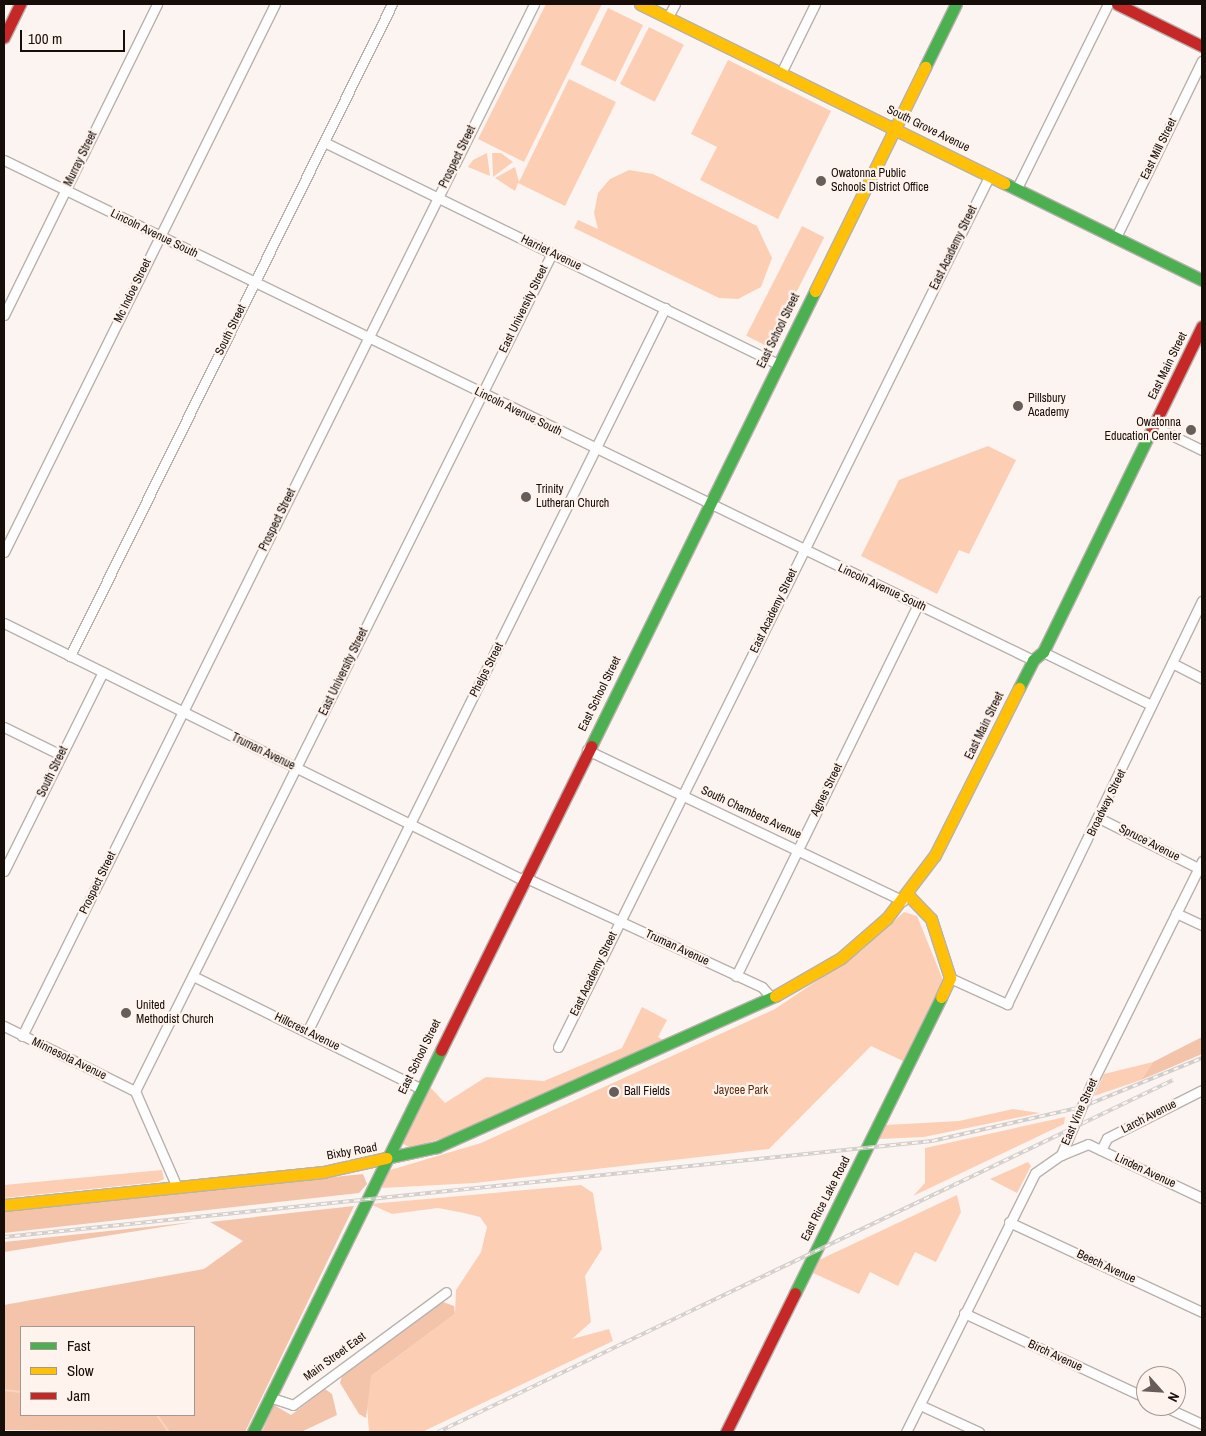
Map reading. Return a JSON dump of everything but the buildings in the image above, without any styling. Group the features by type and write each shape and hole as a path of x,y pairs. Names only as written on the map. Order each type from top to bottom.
{"street":[{"path":"4,37 20,4"},
{"name":"Murray Street","path":"4,315 157,4"},
{"name":"Mc Indoe Street","path":"4,552 275,4"},
{"name":"South Street","path":"70,656 392,4"},
{"name":"Prospect Street","path":"22,1036 534,4"},
{"name":"South Grove Avenue","path":"640,4 1202,280"},
{"path":"668,17 675,4"},
{"path":"781,73 815,4"},
{"name":"East School Street","path":"268,1397 956,4"},
{"path":"1017,188 1108,4"},
{"path":"1117,4 1202,46"},
{"name":"East Mill Street","path":"1116,238 1202,62"},
{"name":"Harriet Avenue","path":"324,142 778,364"},
{"name":"Lincoln Avenue South","path":"4,160 595,450 1033,660"},
{"name":"East Academy Street","path":"558,1048 990,175"},
{"name":"East University Street","path":"135,1091 552,253"},
{"name":"Phelps Street","path":"307,1032 665,308"},
{"name":"East Main Street","path":"683,1038 772,998 841,958 905,898 946,836 1033,660 1043,652 1202,326"},
{"path":"1154,426 1202,450"},
{"name":"Broadway Street","path":"950,978 1007,1004 1099,818 1202,601"},
{"name":"Agnes Street","path":"736,976 918,605"},
{"name":"Truman Avenue","path":"4,623 410,824 736,976 772,998"},
{"path":"1043,652 1151,705"},
{"path":"1172,663 1202,678"},
{"name":"South Street","path":"4,871 103,672"},
{"path":"4,727 61,755"},
{"name":"South Chambers Avenue","path":"587,750 797,850 905,898 931,919 950,978"},
{"name":"Spruce Avenue","path":"1099,818 1200,865"},
{"name":"East Vine Street","path":"906,1432 1035,1173 1061,1155 1200,865"},
{"path":"1176,913 1202,925"},
{"name":"Hillcrest Avenue","path":"193,976 420,1088"},
{"name":"East Rice Lake Road","path":"726,1432 950,978"},
{"name":"Minnesota Avenue","path":"4,1026 135,1091"},
{"name":"Bixby Road","path":"4,1204 177,1187 384,1161 479,1132 683,1038"},
{"name":"Larch Avenue","path":"1101,1150 1108,1138 1202,1090"},
{"path":"135,1091 177,1187"},
{"name":"Linden Avenue","path":"1061,1155 1088,1144 1202,1198"},
{"name":"Beech Avenue","path":"1009,1222 1202,1312"},
{"name":"Main Street East","path":"268,1397 293,1405 446,1292"},
{"name":"Birch Avenue","path":"964,1314 1136,1393"},
{"path":"254,1432 268,1397"},
{"path":"920,1404 979,1432"},
{"path":"1185,1416 1202,1424"}],"green space":[{"path":"546,4 602,4 524,162 478,139"},
{"path":"608,8 643,25 615,82 580,65"},
{"path":"649,27 684,45 655,102 620,84"},
{"path":"728,60 831,111 778,219 700,180 717,147 691,134"},
{"path":"569,79 616,102 565,206 518,183 515,191 495,178 515,167 519,182"},
{"path":"487,153 490,176 468,167 473,160"},
{"path":"492,153 501,153 513,162 493,177"},
{"path":"629,170 653,174 757,226 772,258 761,287 738,299 719,298 574,228 578,220 598,229 594,213 598,193 610,179"},
{"path":"802,226 824,237 768,347 746,336"},
{"path":"988,446 1016,460 969,554 959,550 937,594 861,556 899,480"},
{"name":"Jaycee Park","path":"904,912 917,916 943,980 903,1061 871,1046 769,1149 475,1183 382,1188 387,1171 481,1143 775,1009 861,951"},
{"path":"642,1007 667,1020 658,1037 663,1040 460,1133 410,1148 402,1143 429,1086 445,1103 486,1077 544,1081 622,1048"},
{"path":"1153,1062 1141,1080 1094,1096 1104,1074"},
{"path":"1013,1109 1040,1113 924,1137 879,1139 886,1125 959,1121"},
{"path":"1065,1117 1064,1124 913,1196 925,1183 925,1148"},
{"path":"1028,1162 1031,1166 1017,1193 990,1179"},
{"path":"162,1170 164,1179 158,1182 4,1198 4,1185"},
{"path":"581,1185 593,1193 602,1249 585,1276 591,1322 572,1339 609,1329 613,1341 422,1432 369,1432 366,1394 371,1376 455,1314 456,1290 481,1252 487,1227 480,1217 464,1213 438,1208 392,1214 370,1204"},
{"path":"957,1195 961,1212 936,1262 915,1252 898,1286 870,1272 859,1294 813,1273 819,1260"}],"shaded area":[{"path":"1202,1037 1202,1054 1141,1080 1153,1062"},
{"path":"363,1174 367,1184 359,1193 4,1233 4,1211"},
{"path":"354,1206 245,1432 4,1430 4,1305 204,1269 243,1241 210,1222"},
{"path":"194,1222 4,1252 4,1242"},
{"path":"443,1302 454,1306 455,1314 371,1376 366,1418 359,1414 340,1383 342,1376"},
{"path":"325,1389 332,1394 337,1415 301,1432 262,1432 274,1405 291,1415"}],"waterway":[{"path":"4,1390 20,1392"},
{"path":"158,1416 169,1432"}],"railway":[{"path":"4,1237 932,1141 1082,1107 1202,1058"},
{"path":"438,1432 1173,1080"}],"traffic: fast":[{"path":"925,67 956,4"},
{"path":"1004,183 1202,280"},
{"path":"591,746 815,291"},
{"path":"1019,688 1033,660 1043,652 1152,429"},
{"path":"386,1158 437,1147 775,996"},
{"path":"795,1293 941,997"},
{"path":"253,1432 441,1050"}],"traffic: slow":[{"path":"640,4 1004,183"},
{"path":"815,291 925,67"},
{"path":"775,996 841,958 887,918 935,855 1019,688"},
{"path":"908,895 931,919 950,978 941,997"},
{"path":"4,1205 323,1172 386,1158"}],"traffic: jam":[{"path":"4,37 20,4"},
{"path":"1117,4 1202,46"},
{"path":"1152,429 1202,326"},
{"path":"441,1050 591,746"},
{"path":"726,1432 795,1293"}],"place":[{"name":"Owatonna Public Schools District Office","path":"821,181"},
{"name":"Pillsbury Academy","path":"1018,406"},
{"name":"Owatonna Education Center","path":"1191,430"},
{"name":"Trinity Lutheran Church","path":"526,497"},
{"name":"United Methodist Church","path":"126,1013"},
{"name":"Ball Fields","path":"614,1092"}]}
